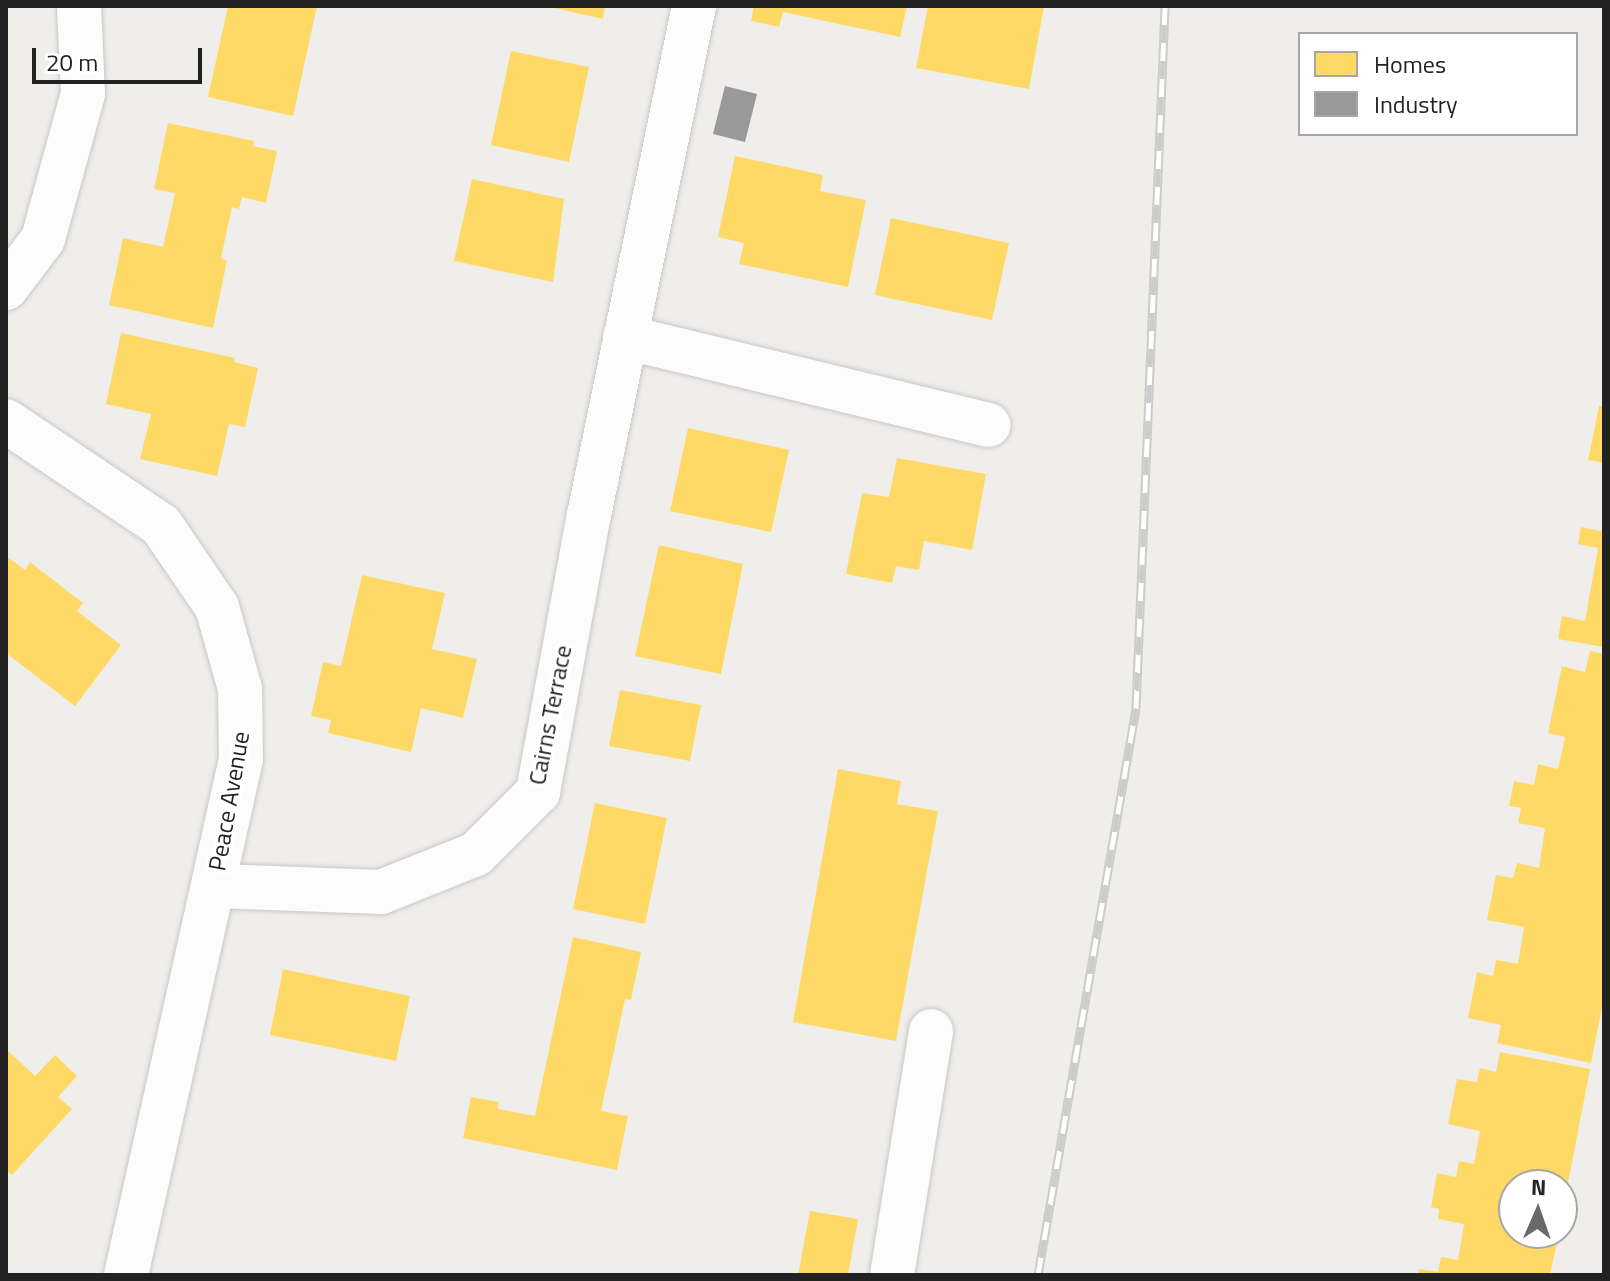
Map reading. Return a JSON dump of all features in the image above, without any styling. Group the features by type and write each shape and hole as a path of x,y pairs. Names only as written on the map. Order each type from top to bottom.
{"street":[{"path":"6,288 43,239 83,94 79,6"},
{"name":"Cairns Terrace","path":"215,886 381,892 476,854 538,792 625,337 694,6"},
{"path":"625,337 988,425"},
{"name":"Peace Avenue","path":"6,421 161,525 217,607 234,654 243,724 241,759 126,1275"},
{"path":"892,1275 931,1031"}],"building: Homes":[{"path":"228,6 317,6 293,116 208,97"},
{"path":"545,6 605,6 603,19"},
{"path":"754,6 907,6 900,37 783,12 779,27 751,21"},
{"path":"928,6 1044,6 1029,89 916,68"},
{"path":"511,51 589,67 569,162 491,145"},
{"path":"168,123 254,141 253,146 277,151 266,203 242,197 239,209 232,207 221,258 227,261 213,328 109,305 123,238 163,247 175,193 154,189"},
{"path":"735,156 823,175 820,191 866,200 848,287 739,264 744,243 718,237"},
{"path":"472,179 564,199 553,282 454,261"},
{"path":"891,218 1009,243 992,320 875,295"},
{"path":"121,333 235,358 234,362 258,368 245,427 229,424 217,476 140,459 151,414 106,404"},
{"path":"1599,406 1604,407 1604,463 1588,460"},
{"path":"688,428 789,450 771,532 670,511"},
{"path":"897,458 986,474 972,550 924,541 919,570 896,566 892,583 846,574 862,493 889,497"},
{"path":"1581,527 1604,532 1604,647 1558,639 1562,616 1585,621 1598,548 1578,544"},
{"path":"659,545 743,564 721,674 635,656"},
{"path":"6,556 25,570 30,562 83,603 77,611 121,645 75,706 6,653"},
{"path":"362,575 445,593 432,649 477,659 463,718 421,708 411,752 328,733 331,720 311,716 323,662 341,666"},
{"path":"1590,651 1604,654 1604,997 1591,1063 1497,1043 1501,1025 1468,1018 1477,972 1493,976 1496,960 1518,964 1524,927 1487,920 1496,875 1513,878 1517,863 1539,868 1545,828 1518,823 1521,808 1509,806 1514,781 1534,785 1538,764 1558,769 1565,737 1548,733 1562,666 1585,672"},
{"path":"620,690 701,705 690,761 609,746"},
{"path":"838,769 901,781 897,804 938,811 896,1041 793,1022"},
{"path":"595,803 667,818 645,924 573,909"},
{"path":"573,937 641,952 631,1000 625,999 601,1111 628,1116 617,1170 463,1138 471,1097 499,1102 498,1109 535,1116"},
{"path":"283,969 410,996 396,1061 270,1035"},
{"path":"6,1049 35,1076 55,1055 77,1076 58,1097 72,1109 12,1175 6,1170"},
{"path":"1500,1052 1590,1069 1571,1169 1498,1169 1498,1249 1556,1249 1550,1275 1418,1275 1419,1269 1438,1272 1441,1257 1458,1260 1464,1224 1438,1219 1439,1209 1431,1207 1437,1173 1456,1177 1459,1161 1474,1164 1480,1131 1448,1124 1457,1079 1477,1082 1480,1068 1496,1072"},
{"path":"810,1211 858,1219 848,1275 798,1275"}],"building: Industry":[{"path":"725,86 757,94 745,142 713,134"}],"railway":[{"path":"1038,1275 1136,708 1165,6"}]}
